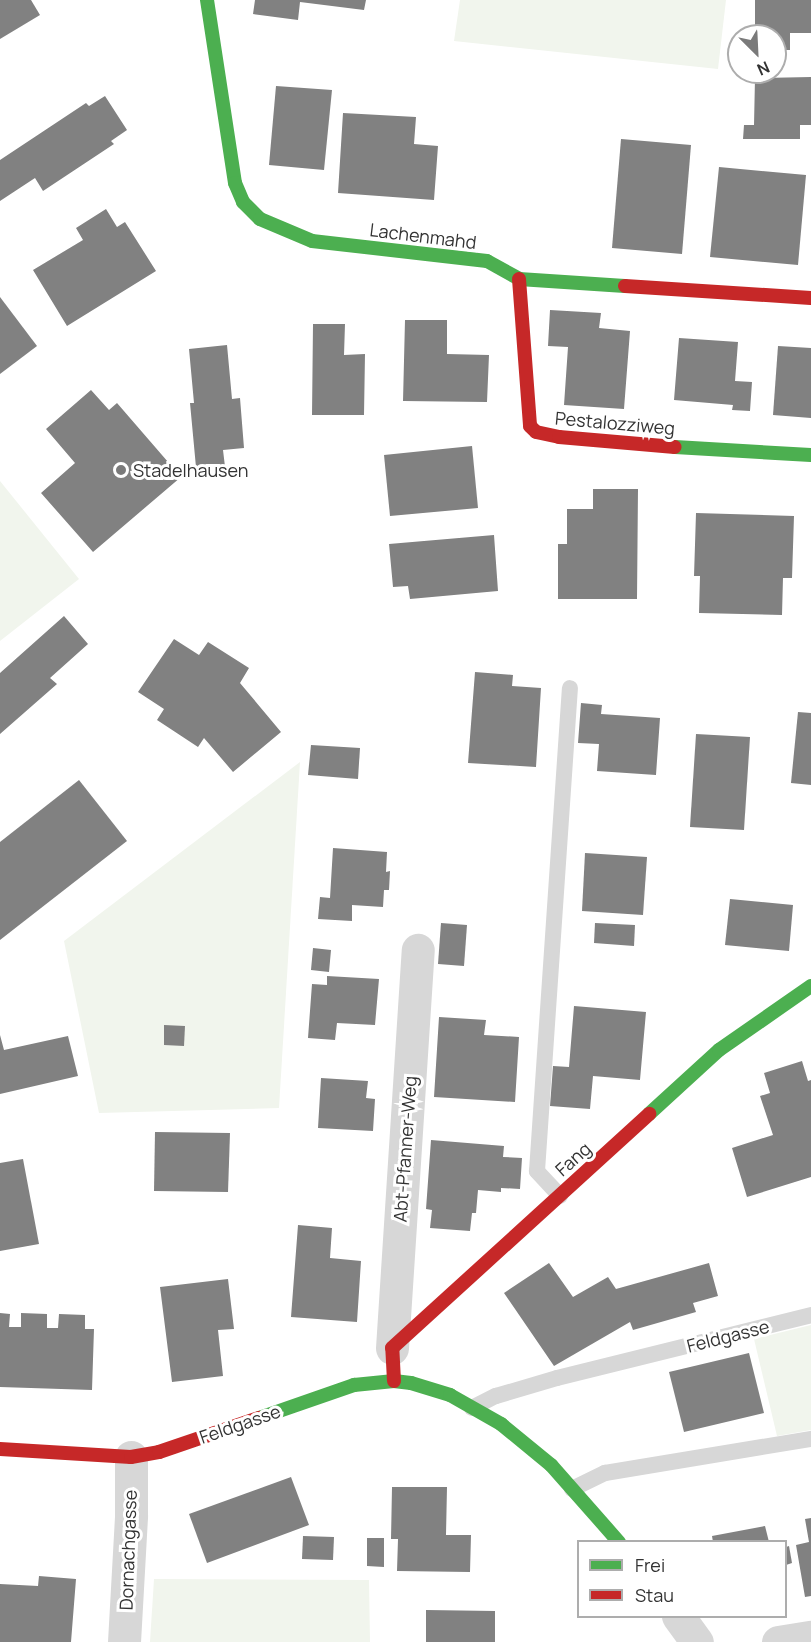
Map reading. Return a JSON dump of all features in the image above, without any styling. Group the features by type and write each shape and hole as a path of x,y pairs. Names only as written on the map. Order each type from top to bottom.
{"street":[{"name":"Lachenmahd","path":"207,0 235,183 243,202 260,219 312,241 487,261 519,279 811,298"},
{"name":"Pestalozziweg","path":"519,279 528,413 530,426 536,432 559,437 709,450 811,455"},
{"name":"Abt-Pfanner-Weg","path":"392,1348 417,950"},
{"name":"Fang","path":"392,1348 719,1050 811,986"},
{"path":"392,1348 394,1381"},
{"name":"Feldgasse","path":"0,1449 131,1457 159,1452 354,1385 394,1381 426,1385 501,1424 551,1465 617,1540"},
{"name":"Dornachgasse","path":"124,1642 131,1515 131,1457"},
{"path":"679,1618 697,1642"},
{"path":"778,1642 811,1637"}],"lane":[{"path":"560,1196 537,1171 570,688"},
{"name":"Feldgasse","path":"472,1408 496,1396 557,1378 811,1315"},
{"path":"572,1489 605,1473 811,1439"}],"shaded area":[{"path":"460,0 726,0 718,69 454,41"},
{"path":"0,481 79,579 0,641"},
{"path":"300,762 279,1108 99,1113 64,941"},
{"path":"811,1325 811,1430 777,1436 754,1339"},
{"path":"154,1579 369,1580 370,1642 150,1642"}],"building":[{"path":"0,0 31,0 40,15 0,39"},
{"path":"255,0 366,0 364,10 300,2 298,20 253,14"},
{"path":"755,0 811,0 811,33 790,33 790,50 787,50 787,24 755,24"},
{"path":"787,77 811,77 811,125 800,125 800,139 743,139 744,125 754,125 755,84 787,84"},
{"path":"276,86 332,90 324,170 269,165"},
{"path":"105,96 127,130 111,141 114,144 43,191 35,178 0,201 0,160 86,103 89,106"},
{"path":"343,113 416,117 414,144 438,146 434,200 338,193"},
{"path":"621,139 691,145 682,254 612,248"},
{"path":"719,167 806,175 798,265 710,257"},
{"path":"106,209 117,227 125,222 156,271 67,326 33,270 83,240 76,228"},
{"path":"0,297 37,346 0,374"},
{"path":"550,310 601,313 599,328 630,331 624,409 564,405 568,347 548,346"},
{"path":"405,320 447,320 447,354 489,355 487,402 403,401"},
{"path":"313,324 345,324 344,355 365,354 364,415 312,415"},
{"path":"679,338 738,342 735,381 752,382 750,411 732,410 733,405 674,400"},
{"path":"227,345 232,399 240,398 244,448 223,450 226,475 197,478 190,403 194,403 189,349"},
{"path":"778,346 811,348 811,418 773,415"},
{"name":"Stadelhausen","path":"91,390 109,410 117,403 181,477 93,552 41,493 75,463 46,429"},
{"path":"472,446 478,508 390,516 384,455"},
{"path":"593,489 638,489 637,599 558,599 558,544 567,544 567,509 593,509"},
{"path":"696,513 794,516 792,578 783,578 782,615 699,613 700,576 694,576"},
{"path":"494,535 498,591 410,599 408,586 393,587 389,544"},
{"path":"64,616 88,644 50,678 57,684 0,734 0,673"},
{"path":"174,639 199,655 208,642 249,668 240,683 281,732 233,772 204,738 198,747 157,720 164,709 138,692"},
{"path":"475,672 513,675 512,686 541,688 536,767 468,763"},
{"path":"581,703 602,705 601,714 660,718 656,775 597,771 599,744 578,743"},
{"path":"798,712 811,713 811,785 791,783"},
{"path":"696,734 750,737 744,830 690,827"},
{"path":"311,745 360,748 358,779 308,775"},
{"path":"79,780 127,841 0,940 0,842"},
{"path":"333,848 387,852 386,872 390,871 389,890 384,890 383,907 352,905 352,921 318,919 320,897 330,898"},
{"path":"585,853 647,857 643,915 582,911"},
{"path":"730,899 793,905 789,951 725,945"},
{"path":"441,923 467,925 464,966 438,964"},
{"path":"595,923 635,925 634,946 594,943"},
{"path":"313,948 331,950 329,972 311,970"},
{"path":"327,976 379,979 375,1025 337,1023 335,1040 308,1038 312,984 327,985"},
{"path":"574,1006 646,1012 640,1080 593,1076 590,1109 550,1106 553,1066 569,1067"},
{"path":"439,1017 486,1020 484,1035 519,1037 515,1102 434,1097"},
{"path":"164,1025 185,1026 184,1046 164,1045"},
{"path":"0,1035 4,1050 68,1036 78,1076 0,1094"},
{"path":"802,1061 808,1081 811,1080 811,1177 747,1197 732,1148 773,1135 760,1096 770,1093 764,1073"},
{"path":"321,1078 368,1081 366,1098 375,1099 373,1131 318,1128"},
{"path":"155,1132 230,1133 228,1192 154,1191"},
{"path":"431,1140 504,1146 503,1157 522,1158 520,1189 501,1188 501,1192 478,1190 476,1213 472,1213 470,1231 430,1228 432,1210 426,1209"},
{"path":"23,1159 39,1244 0,1251 0,1163"},
{"path":"298,1225 332,1228 330,1258 361,1261 357,1322 291,1317"},
{"path":"549,1263 573,1297 608,1277 616,1289 709,1263 718,1296 693,1303 696,1312 633,1330 630,1322 554,1366 504,1293"},
{"path":"228,1279 234,1329 218,1330 223,1376 172,1382 160,1287"},
{"path":"0,1313 10,1314 9,1327 21,1327 21,1313 47,1314 47,1328 58,1328 59,1314 85,1315 85,1329 94,1329 92,1390 0,1387"},
{"path":"749,1353 764,1413 684,1432 669,1372"},
{"path":"291,1477 309,1525 207,1563 189,1514"},
{"path":"392,1487 447,1487 446,1535 471,1535 470,1572 397,1571 398,1539 391,1539"},
{"path":"811,1518 811,1596 805,1597 796,1545 809,1542 805,1519"},
{"path":"765,1526 768,1540 713,1540 712,1536"},
{"path":"303,1536 334,1537 333,1560 302,1559"},
{"path":"367,1538 384,1538 384,1567 367,1566"},
{"path":"789,1546 792,1563 787,1565 787,1547"},
{"path":"39,1576 76,1579 71,1642 0,1642 0,1584 38,1586"},
{"path":"426,1610 495,1611 495,1642 426,1642"}],"traffic: fast":[{"path":"207,0 235,183 243,202 260,219 312,241 487,261 519,279 625,286"},
{"path":"675,447 811,455"},
{"path":"649,1114 719,1050 811,986"},
{"path":"259,1418 354,1385 394,1381 411,1383 450,1395 501,1424 551,1465 617,1540"}],"traffic: jam":[{"path":"519,279 530,426 536,432 559,437 675,447"},
{"path":"625,286 811,298"},
{"path":"394,1381 392,1348 649,1114"},
{"path":"0,1449 131,1457 159,1452 259,1418"}],"place":[{"name":"Stadelhausen","path":"121,470"}]}
